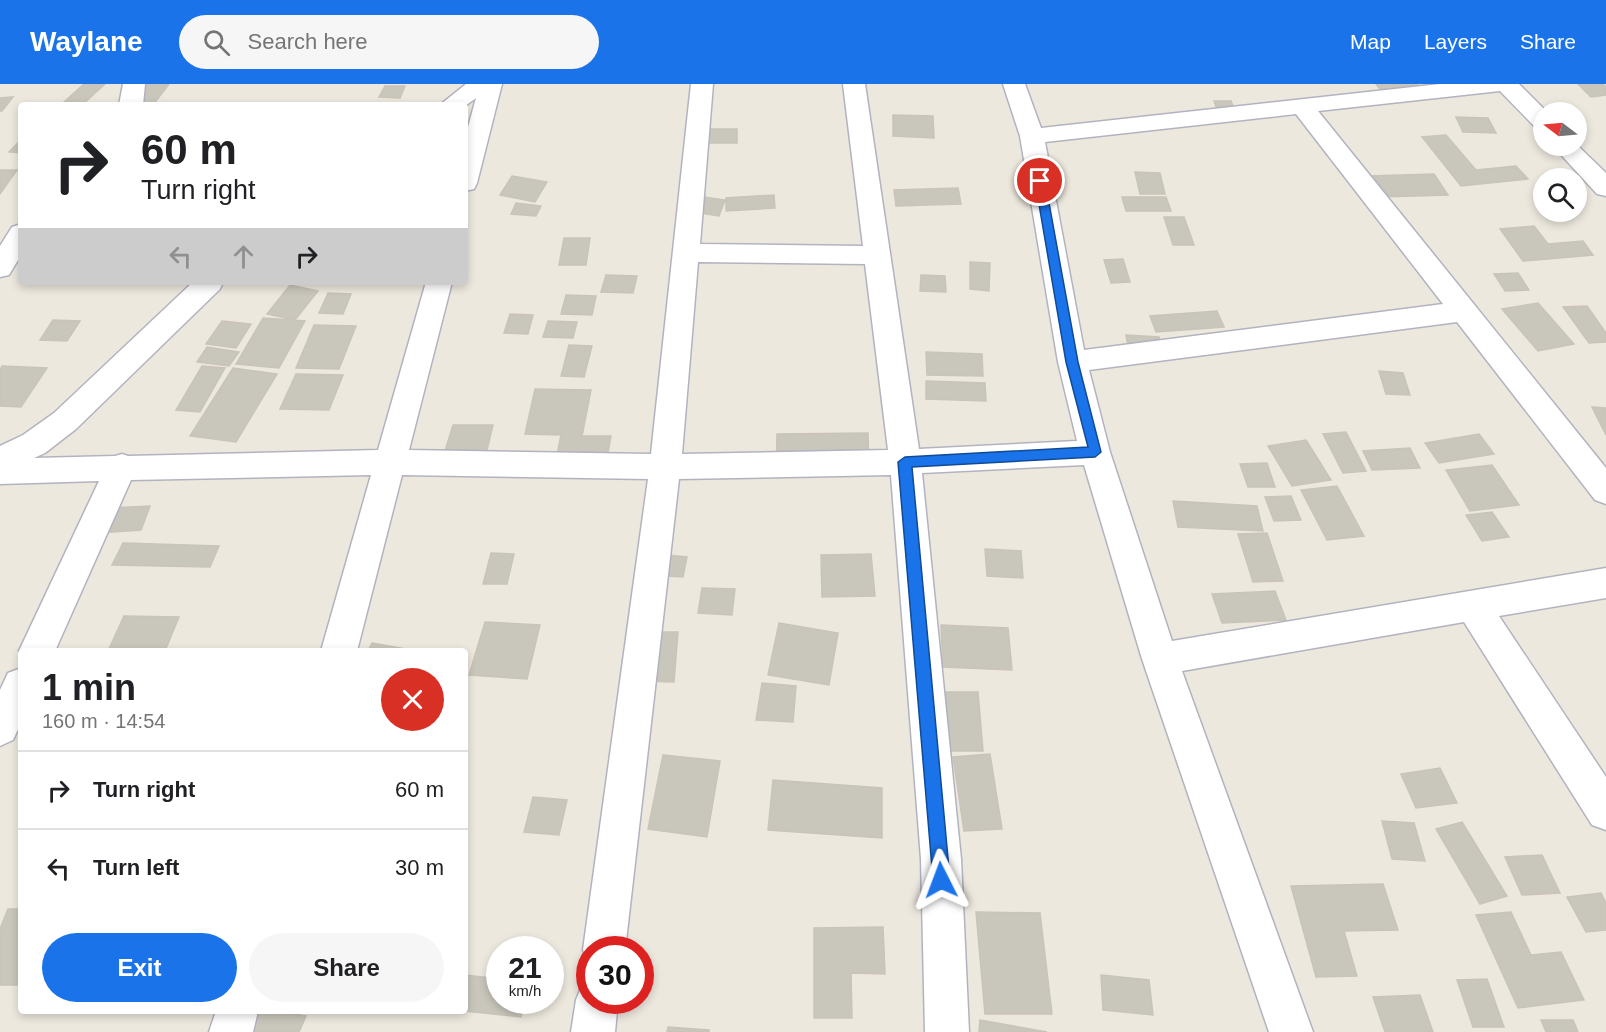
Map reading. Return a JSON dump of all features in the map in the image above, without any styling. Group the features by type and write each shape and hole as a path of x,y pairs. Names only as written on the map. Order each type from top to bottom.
{"street":[{"path":"131,102 134,84"},
{"path":"456,102 481,84"},
{"path":"468,172 491,84"},
{"path":"606,936 665,467 702,84"},
{"path":"854,84 905,462 940,859 947,1032"},
{"path":"1014,84 1032,136 1072,362 1095,452 1160,659 1292,1032"},
{"path":"1032,136 1504,84 1533,112"},
{"path":"1302,106 1606,491"},
{"path":"1575,156 1606,188"},
{"path":"0,222 18,222"},
{"path":"0,268 18,238"},
{"path":"686,253 877,255"},
{"path":"0,460 34,444 65,421 207,285"},
{"path":"340,648 438,285"},
{"path":"1072,362 1464,311"},
{"path":"0,471 122,466 391,462 665,467 905,462 1095,452"},
{"path":"38,648 122,466"},
{"path":"1160,659 1606,583"},
{"path":"1472,605 1606,811"},
{"path":"0,728 18,691"},
{"path":"231,1032 236,1014"},
{"path":"593,1032 595,1014"}],"building":[{"path":"84,84 105,84 85,102 64,102"},
{"path":"145,84 169,84 155,102 130,102"},
{"path":"1376,84 1417,84 1424,94 1385,96"},
{"path":"1578,84 1603,84 1606,87 1606,95 1591,97"},
{"path":"385,86 405,86 400,98 379,97"},
{"path":"13,97 2,111 0,111 0,98"},
{"path":"1214,101 1231,101 1237,117 1220,117"},
{"path":"893,115 933,116 934,138 893,136"},
{"path":"1456,117 1488,118 1496,133 1463,132"},
{"path":"699,129 737,129 737,143 698,143"},
{"path":"1446,135 1476,170 1516,166 1528,179 1461,186 1422,137"},
{"path":"18,143 18,153 9,152"},
{"path":"0,170 17,170 0,194"},
{"path":"1135,172 1160,173 1165,194 1140,194"},
{"path":"1434,174 1448,195 1380,197 1368,176"},
{"path":"512,176 547,182 535,202 500,195"},
{"path":"958,188 961,204 896,206 894,190"},
{"path":"774,195 775,208 726,211 726,198"},
{"path":"704,197 725,200 719,216 699,213"},
{"path":"1122,197 1166,197 1171,211 1126,211"},
{"path":"516,203 541,206 536,216 511,214"},
{"path":"1164,217 1184,217 1194,245 1173,245"},
{"path":"1534,226 1548,244 1583,241 1593,255 1523,261 1500,229"},
{"path":"564,238 590,238 586,265 559,265"},
{"path":"1123,259 1130,282 1111,283 1104,260"},
{"path":"970,262 990,263 989,291 970,289"},
{"path":"1518,273 1529,290 1505,291 1494,274"},
{"path":"606,275 637,276 633,293 601,292"},
{"path":"921,275 945,276 946,292 920,291"},
{"path":"290,285 318,291 295,320 267,314"},
{"path":"328,293 351,294 343,314 319,313"},
{"path":"566,295 596,296 592,315 561,314"},
{"path":"1538,303 1574,344 1538,351 1502,309"},
{"path":"1587,306 1606,333 1606,342 1589,343 1563,307"},
{"path":"1217,311 1224,327 1156,332 1150,316"},
{"path":"510,314 533,315 528,334 504,333"},
{"path":"263,318 305,321 279,368 236,364"},
{"path":"53,320 80,321 67,341 40,340"},
{"path":"222,321 251,324 236,348 206,344"},
{"path":"548,321 577,322 573,338 543,337"},
{"path":"314,325 356,326 339,369 296,368"},
{"path":"1126,335 1159,337 1161,353 1129,352"},
{"path":"569,345 592,346 584,377 561,376"},
{"path":"207,347 239,352 229,366 197,362"},
{"path":"926,352 982,354 983,376 927,375"},
{"path":"2,366 47,368 21,407 0,406"},
{"path":"202,366 225,368 200,412 176,410"},
{"path":"233,368 277,374 236,442 190,436"},
{"path":"1379,371 1403,373 1410,395 1386,394"},
{"path":"296,374 343,375 329,410 280,409"},
{"path":"926,381 985,383 986,401 926,399"},
{"path":"535,389 591,390 582,436 611,436 604,475 553,474 561,435 525,434"},
{"path":"1592,407 1606,408 1606,435"},
{"path":"453,425 493,425 482,471 439,470"},
{"path":"1346,432 1366,471 1343,473 1323,434"},
{"path":"868,433 869,473 776,473 777,434"},
{"path":"1479,434 1494,454 1439,463 1425,443"},
{"path":"1306,440 1331,480 1292,486 1268,446"},
{"path":"1410,448 1420,468 1372,470 1363,451"},
{"path":"1267,463 1275,487 1248,487 1240,464"},
{"path":"1492,465 1519,505 1470,511 1446,470"},
{"path":"1337,486 1364,536 1327,540 1301,490"},
{"path":"1291,496 1301,520 1274,521 1265,497"},
{"path":"1173,501 1257,506 1263,531 1178,527"},
{"path":"150,506 141,530 100,533 109,508"},
{"path":"1492,512 1509,537 1482,541 1466,515"},
{"path":"1267,533 1283,581 1253,582 1238,534"},
{"path":"123,543 219,546 210,567 112,565"},
{"path":"985,549 1021,551 1023,578 987,576"},
{"path":"491,553 514,554 507,584 483,584"},
{"path":"656,554 687,557 683,577 651,575"},
{"path":"871,554 875,596 822,597 821,555"},
{"path":"702,588 735,589 732,615 698,613"},
{"path":"1275,591 1286,620 1222,623 1212,594"},
{"path":"124,616 179,617 166,648 109,648"},
{"path":"485,622 540,625 527,679 469,675"},
{"path":"779,623 838,633 829,685 768,675"},
{"path":"941,625 1008,628 1012,670 943,667"},
{"path":"645,632 678,632 674,682 640,681"},
{"path":"372,643 400,648 370,648"},
{"path":"762,683 796,686 793,722 756,720"},
{"path":"944,692 978,692 983,751 948,751"},
{"path":"990,754 1002,829 964,831 953,757"},
{"path":"663,755 720,761 707,837 648,829"},
{"path":"1440,768 1457,803 1416,808 1401,774"},
{"path":"773,780 882,788 882,838 768,830"},
{"path":"533,797 567,800 559,835 524,832"},
{"path":"1382,821 1414,823 1425,861 1392,859"},
{"path":"1462,822 1507,896 1480,904 1436,829"},
{"path":"1542,855 1560,893 1522,895 1505,857"},
{"path":"1383,884 1398,930 1344,931 1357,976 1316,977 1291,886"},
{"path":"1601,893 1606,903 1606,930 1586,932 1567,897"},
{"path":"8,909 18,909 18,985 0,985 0,929"},
{"path":"976,912 1040,913 1052,1014 985,1014"},
{"path":"1511,912 1531,955 1561,952 1584,1000 1518,1008 1476,915"},
{"path":"883,927 885,974 851,973 852,1018 814,1018 814,928"},
{"path":"468,975 486,977 486,1013 468,1011"},
{"path":"1101,975 1149,980 1153,1015 1103,1010"},
{"path":"1487,979 1504,1027 1473,1027 1457,980"},
{"path":"1420,995 1433,1032 1385,1032 1373,997"},
{"path":"259,1014 306,1016 299,1032 251,1032"},
{"path":"493,1014 522,1014 521,1017"},
{"path":"980,1020 1047,1032 979,1032"},
{"path":"1541,1020 1573,1020 1578,1032 1546,1032"},
{"path":"668,1027 709,1030 709,1032 667,1032"}],"route":[{"path":"941,880 905,462 1095,452 1072,362 1040,181"}]}
